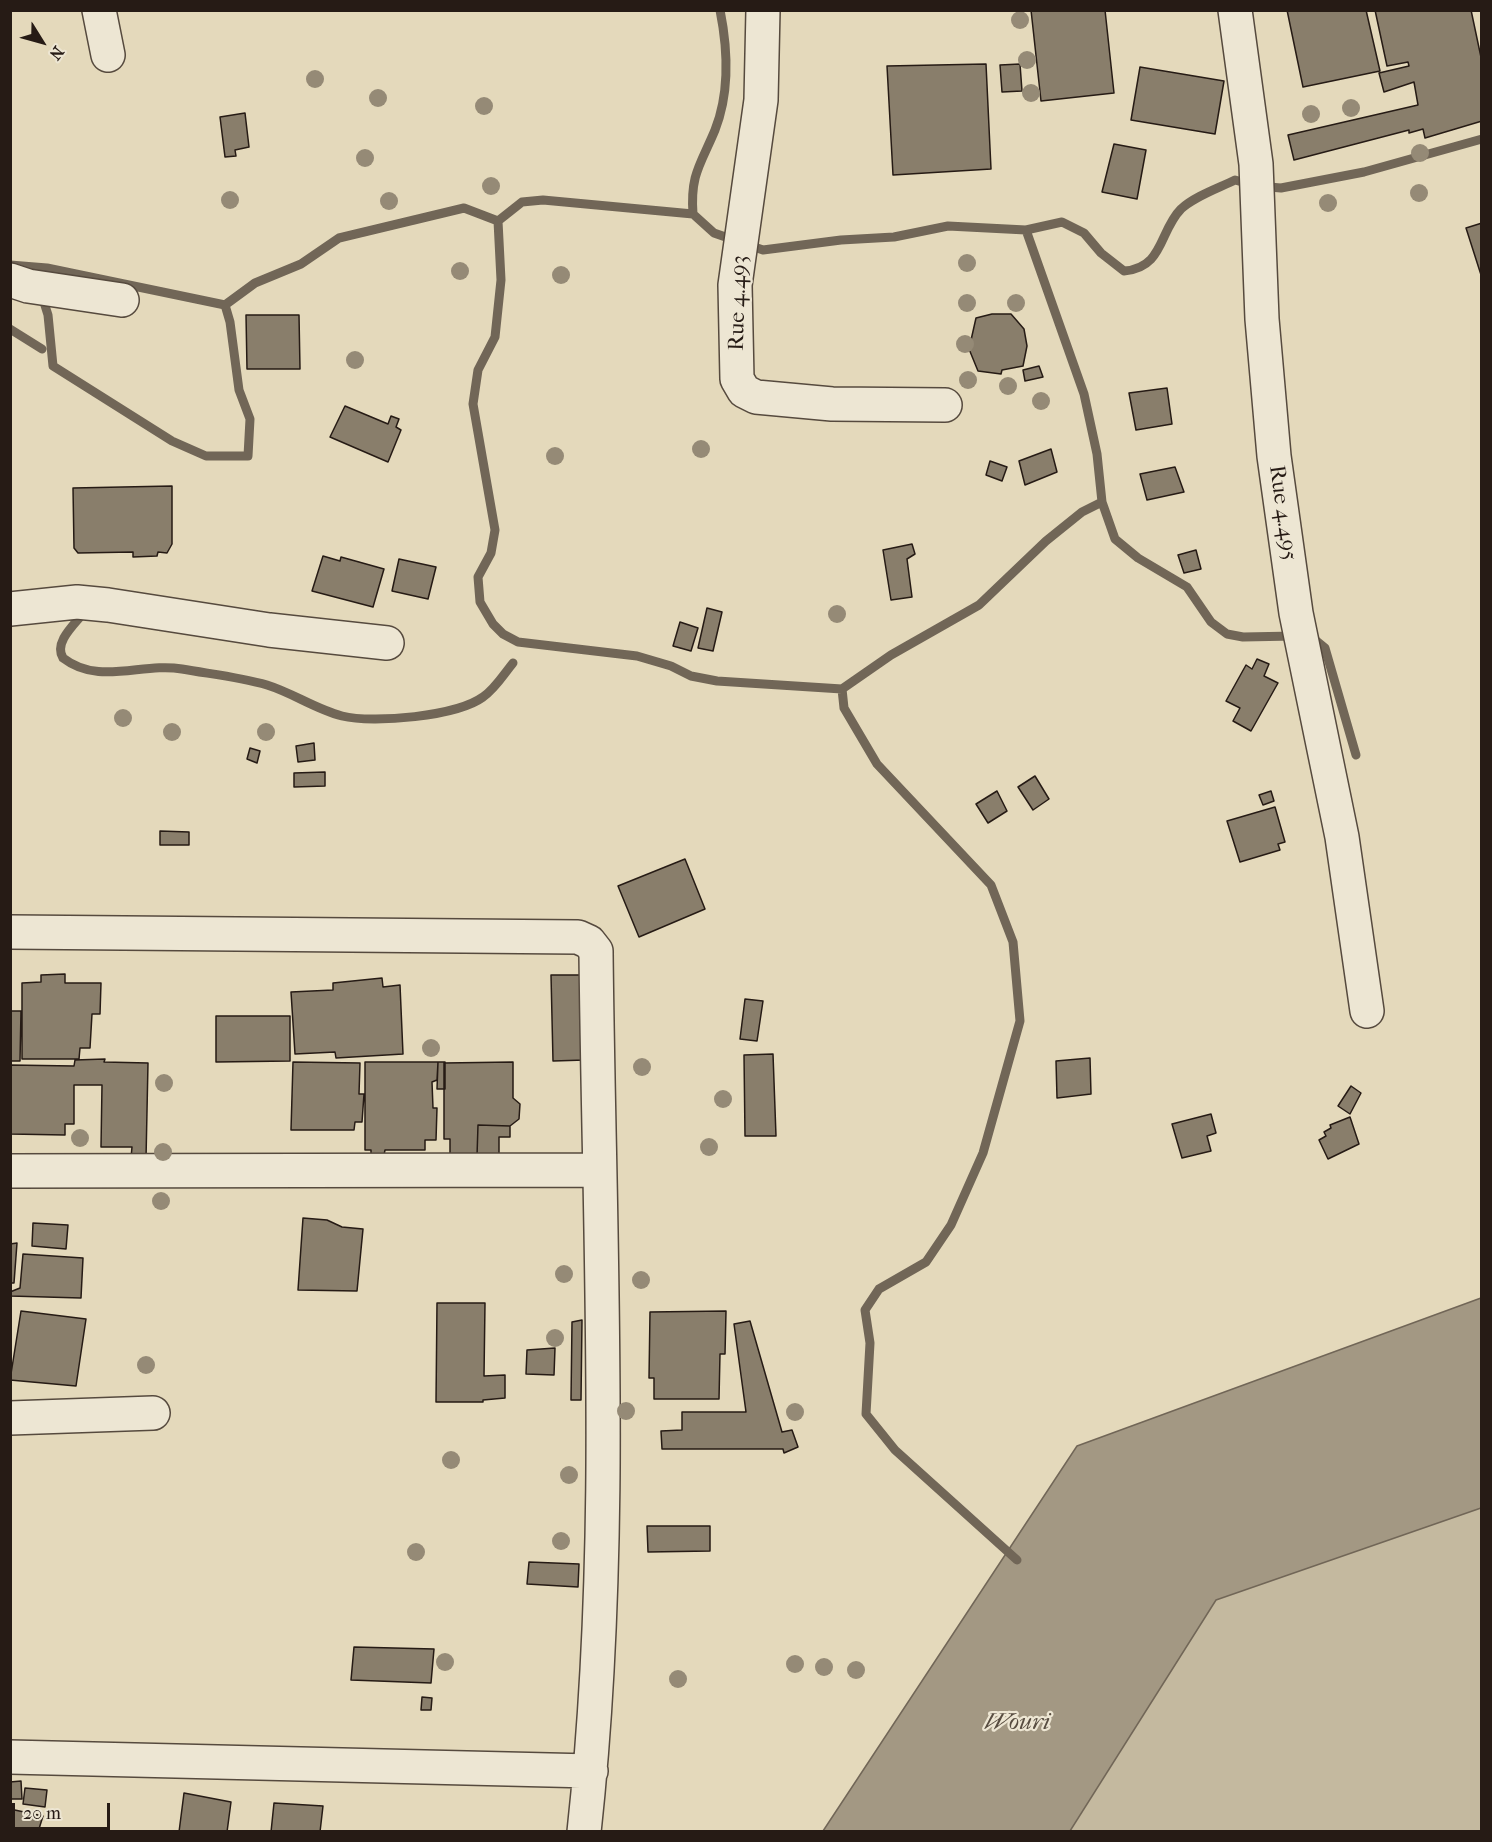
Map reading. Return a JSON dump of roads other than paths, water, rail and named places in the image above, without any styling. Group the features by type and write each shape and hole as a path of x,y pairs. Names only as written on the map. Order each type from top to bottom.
{"street":[{"path":"99,10 108,55"},
{"name":"Rue 4.493","path":"763,10 761,100 735,285 737,380 744,391 756,397 832,404 945,405"},
{"name":"Rue 4.495","path":"1235,10 1256,164 1262,319 1274,456 1296,613 1342,837 1367,1011"},
{"path":"10,280 28,286 123,300"},
{"path":"10,609 78,602 269,630 387,644"},
{"path":"10,932 578,937 589,942 596,951 604,1483 591,1771 584,1832"},
{"path":"10,1171 598,1170"},
{"path":"10,1418 153,1413"},
{"path":"10,1757 591,1771"}],"water":[{"name":"Wouri","path":"1481,1298 1481,1508 1216,1600 1070,1831 823,1831 1077,1446"}],"waterway":[{"path":"693,214 695,179 720,116 725,86 725,40 720,10"},
{"path":"498,221 522,202 543,200 693,214 714,233 763,250 841,240 894,237 948,226 1026,230 1062,222 1084,233 1101,253 1124,271 1137,268 1154,256 1174,218 1187,204 1235,180 1257,186 1281,188 1364,172 1482,139"},
{"path":"10,265 47,268 225,305 255,283 301,264 339,238 464,208 498,221"},
{"path":"498,221 501,280 495,337 478,370 473,404 495,530 491,553 478,577 480,602 493,624 503,634 518,642 637,656 671,666 691,676 717,681 842,689 891,655 979,605 1046,541 1082,512 1102,502"},
{"path":"1026,230 1084,394 1097,454 1102,502 1115,539 1138,558 1187,587 1211,622 1227,634 1243,637 1295,636"},
{"path":"42,296 48,315 53,366 172,441 206,456 248,456 250,419 239,390 230,322 225,305"},
{"path":"10,329 42,349"},
{"path":"85,611 67,633 61,646 63,658 77,666 91,671 106,672 152,668 182,669 236,678 267,685 332,713 356,718 415,717 471,704 491,690 513,663"},
{"path":"1308,638 1314,639 1325,648 1356,755"},
{"path":"842,689 844,708 877,764 991,885 1013,942 1020,1021 983,1153 951,1225 926,1262 879,1289 865,1310 870,1343 866,1414 895,1450 1017,1560"}]}
